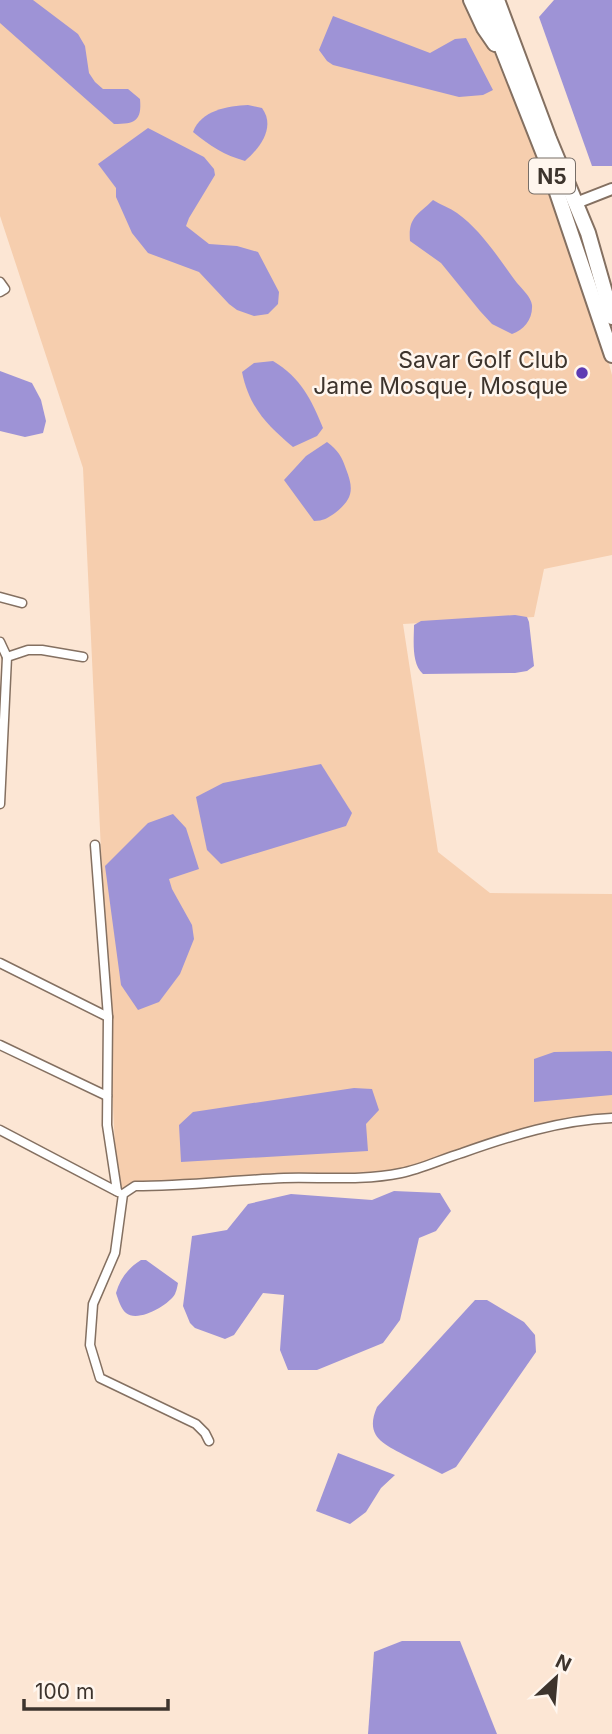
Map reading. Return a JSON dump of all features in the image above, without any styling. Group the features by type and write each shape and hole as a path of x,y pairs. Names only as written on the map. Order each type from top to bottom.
{"highway":[{"path":"471,0 491,40 505,55"},
{"name":"N5","path":"483,0 545,157 569,205 588,233 612,317"},
{"name":"N5","path":"497,0 549,139 612,355"}],"street":[{"path":"569,205 612,189"},
{"path":"0,282 5,289 0,292"},
{"path":"0,597 22,603"},
{"path":"0,642 7,657 0,804"},
{"path":"7,657 28,649 83,657"},
{"path":"95,845 108,1017 107,1125 120,1193 115,1252 93,1304 90,1345 100,1378 196,1424 209,1441"},
{"path":"0,963 108,1017"},
{"path":"0,1045 107,1096"},
{"path":"120,1193 135,1186 284,1178 356,1178 402,1173 487,1144 553,1126 612,1118"},
{"path":"0,1130 120,1193"}],"shaded area":[{"path":"0,0 470,0 582,265 612,375 612,555 544,569 534,617 403,624 438,852 490,893 612,894 612,1120 589,1119 376,1176 117,1191 83,468 0,216"},
{"path":"0,0 33,0 78,34 85,46 89,73 95,82 103,89 128,89 140,99 140,112 136,120 114,124 0,23"},
{"path":"554,0 612,0 612,166 592,166 539,17"},
{"path":"333,16 430,53 455,39 466,38 493,90 483,95 459,97 333,65 319,50"},
{"path":"248,105 262,108 266,115 267,130 261,144 245,161 218,150 193,132 209,114 224,108"},
{"path":"148,128 204,157 214,169 215,175 186,226 209,244 237,246 258,252 279,292 278,304 268,314 254,316 237,310 199,272 148,253 132,233 116,197 116,188 98,164"},
{"path":"433,200 457,213 474,228 528,296 532,305 531,315 520,330 512,334 492,324 441,263 410,241 412,222"},
{"path":"273,361 304,390 323,428 317,436 293,447 260,414 249,395 242,372 254,363"},
{"path":"0,371 32,383 41,400 46,421 43,433 25,437 0,431"},
{"path":"327,442 343,461 351,488 349,498 335,513 314,521 284,480 306,456"},
{"path":"515,615 527,617 529,622 534,666 527,671 423,674 419,669 414,651 414,625 421,621"},
{"path":"321,764 352,813 346,826 221,864 207,850 196,797 223,783"},
{"path":"173,814 186,828 199,869 169,879 192,925 194,939 180,974 159,1002 138,1010 121,985 105,866 148,823"},
{"path":"610,1051 612,1095 534,1102 534,1059 554,1052"},
{"path":"354,1088 372,1089 379,1110 366,1124 368,1151 181,1162 179,1125 193,1112"},
{"path":"394,1191 440,1193 451,1211 436,1231 419,1238 400,1320 383,1343 317,1370 288,1370 280,1350 284,1295 263,1293 234,1335 225,1339 195,1328 190,1323 183,1306 192,1236 227,1230 248,1204 291,1194 372,1200"},
{"path":"141,1260 146,1260 178,1283 175,1294 166,1303 145,1314 131,1316 123,1309 116,1293 125,1274"},
{"path":"475,1300 487,1300 524,1322 535,1335 536,1352 456,1467 442,1474 378,1438 373,1426 374,1417 377,1407"},
{"path":"338,1453 395,1475 381,1488 366,1512 350,1524 316,1511"},
{"path":"402,1641 460,1641 497,1734 368,1734 374,1652"}],"place":[{"name":"Savar Golf Club Jame Mosque, Mosque","path":"582,373"}]}
